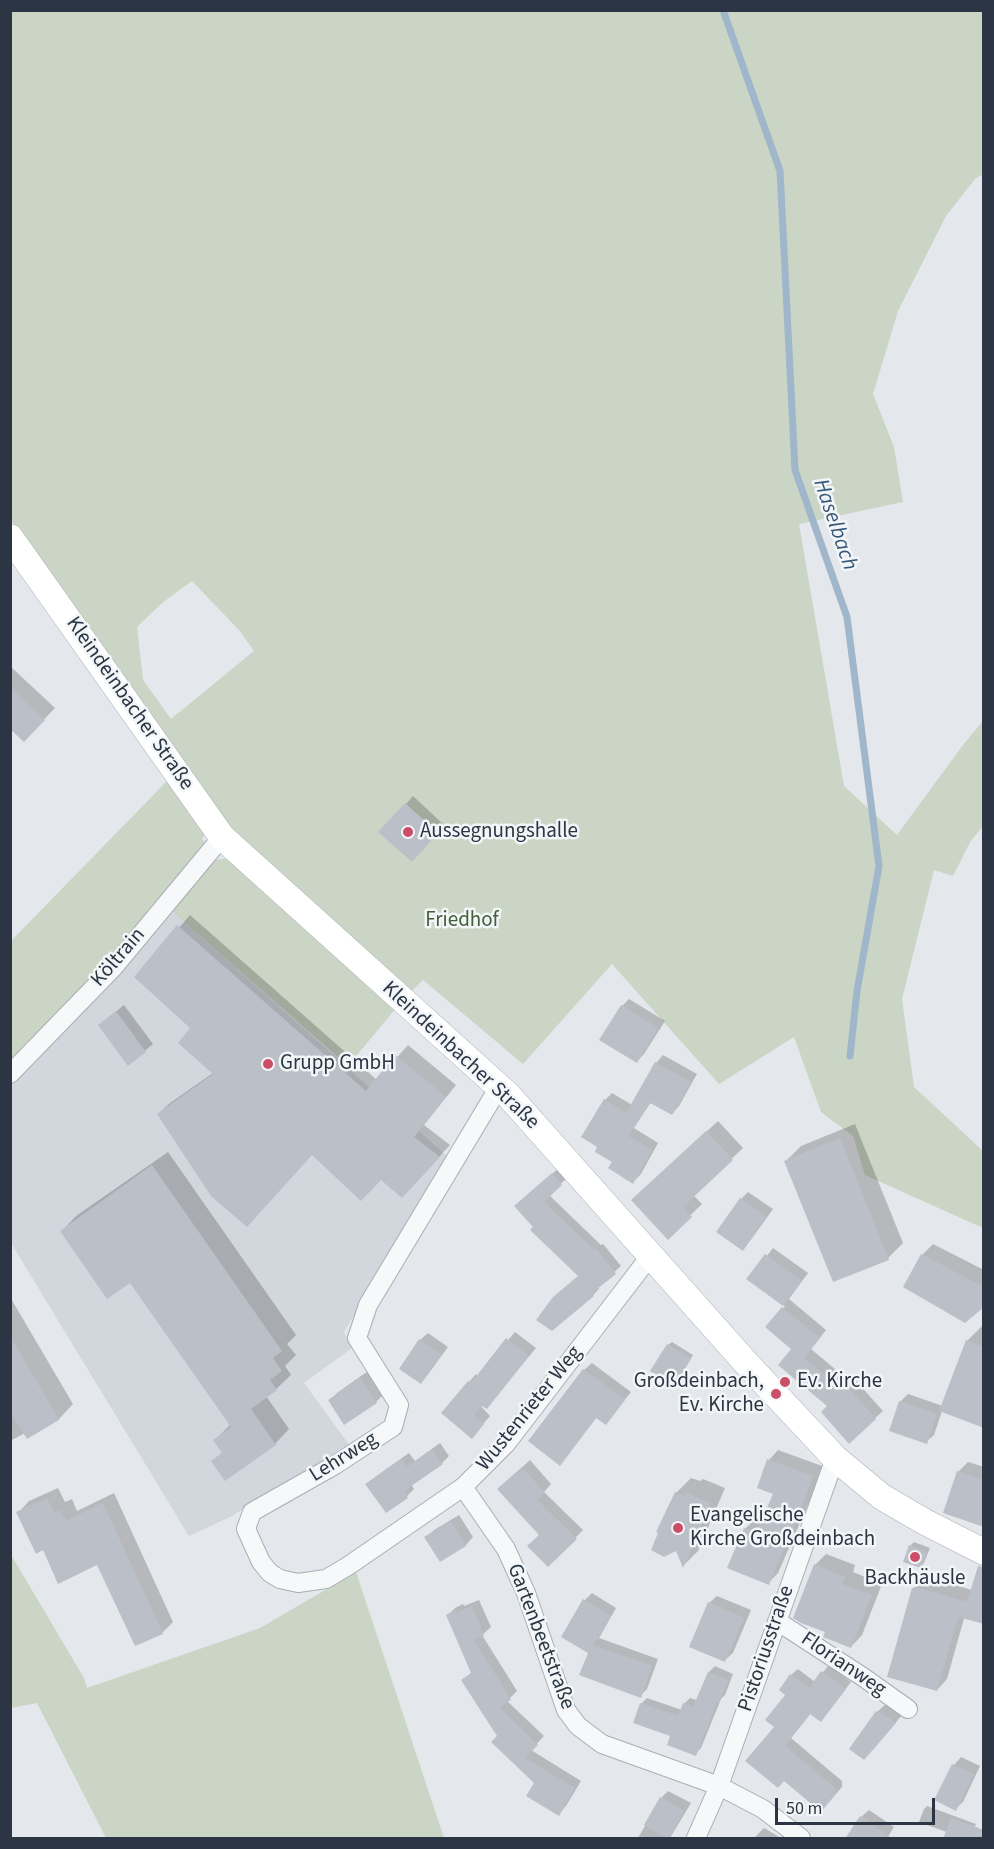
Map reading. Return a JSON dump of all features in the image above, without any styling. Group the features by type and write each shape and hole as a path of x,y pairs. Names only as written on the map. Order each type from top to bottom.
{"street":[{"name":"Kleindeinbacher Straße","path":"10,537 222,837 499,1087 747,1364 835,1458 882,1497 984,1552"},
{"name":"Költrain","path":"10,1074 113,968 222,837"},
{"name":"Lehrweg","path":"326,1579 298,1583 280,1579 270,1573 261,1562 246,1529 252,1512 335,1465 393,1427 399,1405 357,1338 368,1305 499,1087"},
{"name":"Wustenrieter Weg","path":"326,1579 463,1487 506,1444 651,1255"},
{"name":"Pistoriusstraße","path":"696,1839 719,1786 835,1458"},
{"name":"Gartenbeetstraße","path":"463,1487 506,1549 526,1593 566,1710 578,1726 602,1744 719,1786 763,1809 801,1839"},
{"name":"Florianweg","path":"777,1621 908,1709"}],"shaded area":[{"path":"167,907 448,1157 344,1332 352,1348 304,1383 350,1446 230,1517 189,1536 11,1243 11,1065"}],"green space":[{"name":"Friedhof","path":"10,11 983,11 983,174 975,179 946,216 898,311 873,394 894,447 903,502 799,524 844,786 897,835 983,721 983,826 970,842 953,876 934,870 902,999 914,1087 983,1151 983,1228 865,1175 853,1136 821,1112 794,1037 719,1084 612,964 523,1064 423,980 409,994 239,837 204,796 11,520","holes":["192,581 239,630 254,651 171,719 143,680 137,627 162,603"]},
{"path":"168,780 209,827 202,839 209,848 99,974 11,1065 11,941"},
{"path":"230,858 396,1008 348,1066 167,907 214,860"},
{"path":"10,1553 84,1678 87,1688 260,1628 356,1572 444,1838 106,1838 37,1703 11,1708"}],"building":[{"path":"10,687 45,720 24,742 10,729"},
{"name":"Aussegnungshalle","path":"405,803 438,833 412,862 378,832"},
{"name":"Grupp GmbH","path":"177,925 366,1091 395,1055 446,1097 414,1137 440,1157 402,1198 381,1180 361,1201 312,1155 247,1227 211,1196 157,1114 213,1074 178,1043 190,1028 134,977"},
{"path":"621,1005 658,1028 637,1063 599,1040"},
{"path":"116,1011 146,1052 128,1066 98,1025"},
{"path":"655,1062 691,1082 672,1115 650,1103 628,1136 652,1150 633,1184 608,1168 612,1162 595,1152 597,1147 581,1137 604,1099 626,1113"},
{"path":"706,1131 733,1160 683,1207 692,1217 668,1240 631,1200"},
{"path":"840,1138 889,1260 833,1282 784,1161"},
{"path":"152,1165 282,1351 273,1358 282,1371 270,1380 277,1390 251,1409 276,1445 225,1481 211,1461 222,1453 213,1440 231,1427 130,1283 107,1299 60,1231"},
{"path":"552,1173 562,1185 544,1202 594,1250 596,1249 616,1274 552,1331 536,1320 553,1297 578,1276 530,1230 533,1227 514,1206"},
{"path":"740,1198 766,1216 743,1251 716,1232"},
{"path":"765,1254 802,1281 783,1306 746,1279"},
{"path":"921,1254 984,1287 984,1307 965,1323 903,1287"},
{"path":"782,1307 820,1338 804,1358 844,1390 848,1387 876,1419 849,1444 821,1412 827,1406 778,1365 791,1349 765,1327"},
{"path":"10,1336 59,1420 27,1439 10,1411"},
{"path":"506,1338 529,1356 487,1409 482,1406 474,1414 484,1424 472,1439 441,1413 468,1381 471,1383"},
{"path":"419,1339 442,1355 421,1384 399,1369"},
{"path":"966,1340 984,1347 984,1428 939,1411"},
{"path":"667,1344 691,1359 674,1386 650,1371"},
{"path":"583,1369 625,1400 606,1425 596,1418 560,1466 528,1441"},
{"path":"360,1378 377,1403 344,1425 328,1400"},
{"path":"899,1401 937,1414 927,1444 889,1431"},
{"path":"432,1450 443,1464 404,1491 408,1498 386,1513 365,1484 402,1459 407,1467"},
{"path":"767,1459 813,1476 769,1585 727,1568 744,1528 756,1533 773,1494 757,1488"},
{"path":"522,1467 545,1493 537,1500 577,1539 548,1567 527,1546 539,1535 497,1489"},
{"path":"957,1471 984,1480 984,1527 943,1513"},
{"name":"Evangelische Kirche Großdeinbach","path":"675,1492 685,1496 686,1493 711,1503 683,1568 676,1551 664,1557 651,1550 658,1533 656,1532"},
{"path":"47,1498 54,1513 60,1510 66,1521 103,1503 163,1634 135,1646 97,1565 58,1584 43,1550 36,1554 16,1512"},
{"path":"451,1521 466,1546 440,1562 424,1537"},
{"name":"Backhäusle","path":"909,1545 927,1552 921,1568 903,1562"},
{"path":"814,1564 845,1577 842,1584 872,1595 851,1648 823,1637 825,1632 793,1618"},
{"path":"978,1566 984,1567 984,1624 958,1617 937,1691 887,1677 912,1588 967,1602"},
{"path":"583,1599 611,1616 593,1645 652,1666 641,1698 579,1675 588,1653 561,1637"},
{"path":"708,1602 744,1618 725,1662 689,1647"},
{"path":"472,1606 484,1636 474,1640 511,1700 499,1707 538,1745 525,1758 575,1788 559,1816 526,1796 534,1783 491,1742 497,1736 461,1680 471,1673 446,1615"},
{"path":"821,1671 846,1689 821,1722 810,1714 785,1746 835,1788 835,1795 821,1812 784,1781 778,1788 745,1761 774,1727 765,1720 785,1695 779,1690 790,1674 809,1688"},
{"path":"708,1672 728,1680 696,1756 667,1745 670,1736 633,1723 640,1703 678,1716 683,1703 693,1707"},
{"path":"876,1711 896,1723 864,1760 849,1749"},
{"path":"952,1764 974,1774 956,1811 934,1800"},
{"path":"660,1797 684,1811 669,1839 644,1825"},
{"path":"860,1816 893,1839 845,1839"},
{"path":"951,1818 984,1830 984,1839 943,1839"}],"waterway":[{"name":"Haselbach","path":"723,10 780,171 795,470 847,617 879,866 857,991 850,1056"}],"place":[{"name":"Aussegnungshalle","path":"408,832"},
{"name":"Grupp GmbH","path":"268,1064"},
{"name":"Ev. Kirche","path":"785,1382"},
{"name":"Großdeinbach, Ev. Kirche","path":"776,1394"},
{"name":"Evangelische Kirche Großdeinbach","path":"678,1528"},
{"name":"Backhäusle","path":"915,1557"}]}
